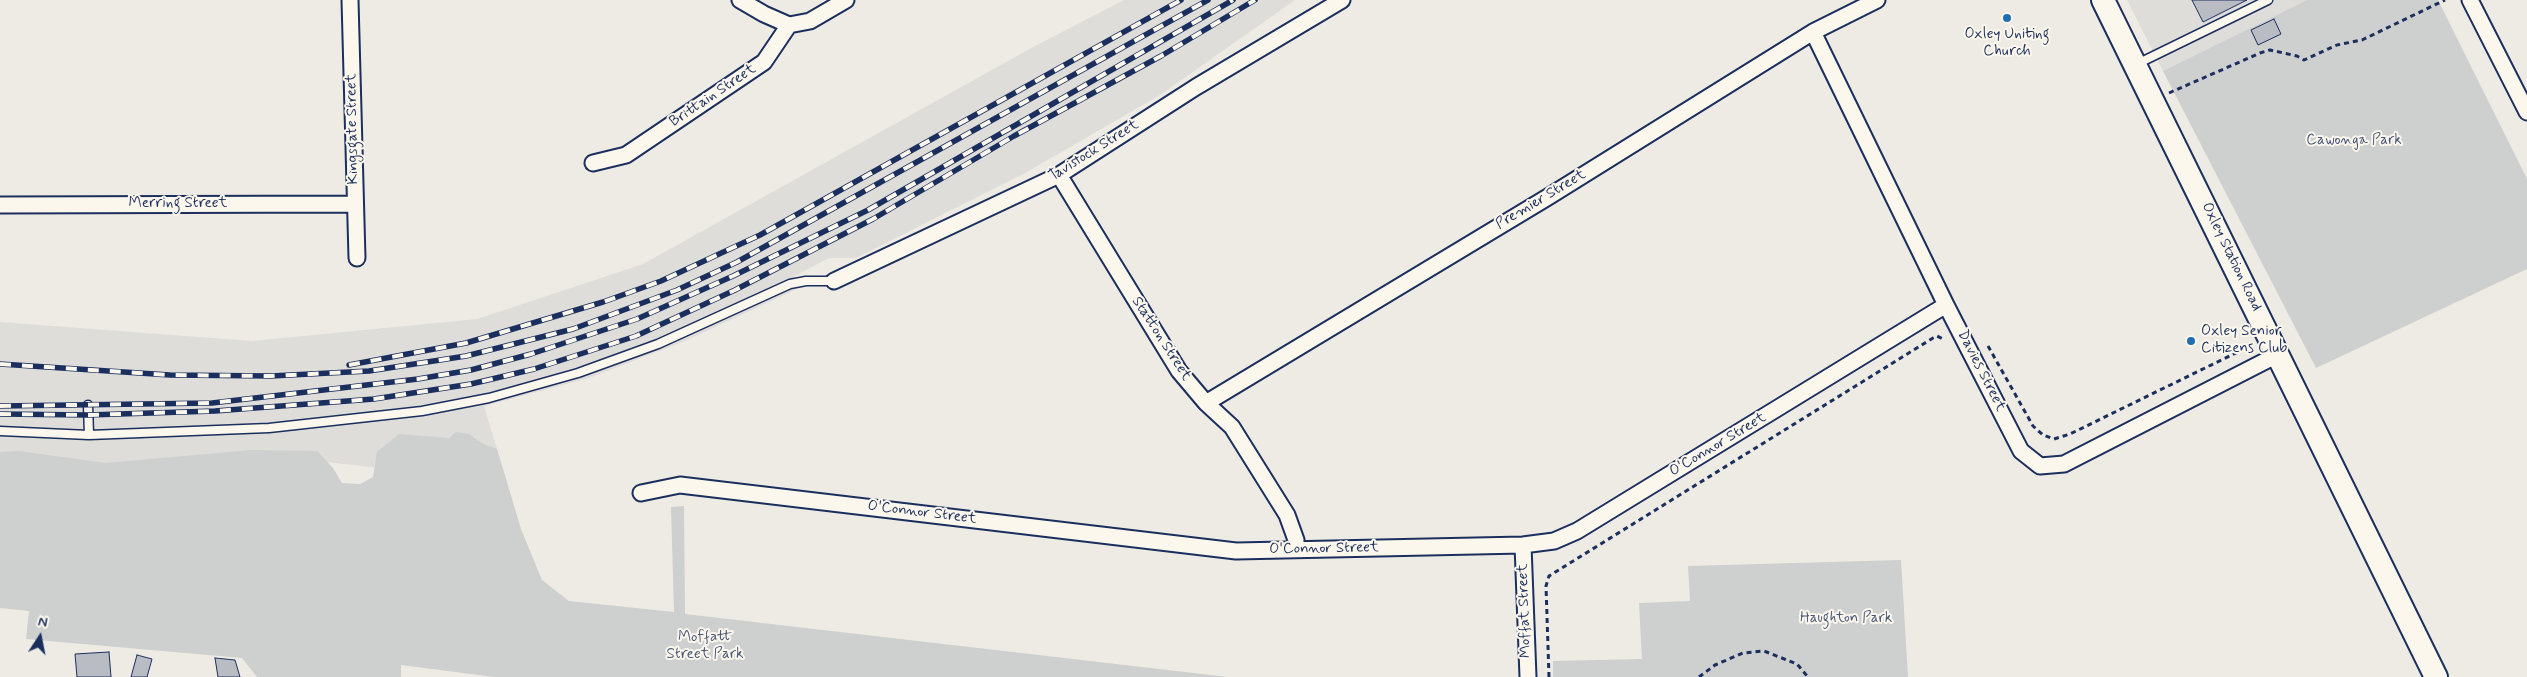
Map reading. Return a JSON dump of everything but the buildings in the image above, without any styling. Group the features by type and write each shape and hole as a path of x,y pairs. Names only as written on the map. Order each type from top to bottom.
{"main road":[{"name":"Oxley Station Road","path":"2103,0 2436,677"}],"street":[{"name":"Kingsgate Street","path":"350,0 357,258"},
{"path":"740,0 764,14 789,25 810,20 846,0"},
{"name":"Tavistock Street","path":"834,281 1059,175 1187,92 1342,0"},
{"name":"Premier Street","path":"1206,403 1548,197 1812,32 1877,0"},
{"path":"2470,0 2527,112"},
{"name":"Brittain Street","path":"593,163 626,155 764,62 789,25"},
{"name":"Davies Street","path":"1812,32 1946,305 2022,451 2040,466 2064,464 2278,354"},
{"name":"Statton Street","path":"1059,175 1179,371 1206,403 1232,427 1287,515 1296,540 1296,549"},
{"name":"Merring Street","path":"0,204 355,204"},
{"name":"O'Connor Street","path":"641,493 680,485 1236,552 1296,549 1523,545 1554,541 1577,531 1946,305"},
{"name":"Moffat Street","path":"1523,545 1528,677"}],"lane":[{"path":"2136,65 2268,0"},
{"path":"0,431 89,435 269,428 422,411 489,398 578,374 658,344 790,284 806,281 834,281"},
{"path":"88,405 89,435"}],"path":[{"path":"2169,94 2260,52 2270,50 2296,56 2304,60 2337,45 2362,40 2445,0"},
{"path":"1549,677 1546,586 1549,576 1933,338 1941,338 1946,342 1962,335"},
{"path":"1986,344 2033,426 2043,435 2054,439 2070,434 2248,347"},
{"path":"1699,677 1715,665 1743,653 1764,651 1796,664 1808,677"}],"shaded area":[{"path":"1124,0 1295,0 1160,95 1027,172 856,258 829,258 793,277 799,288 685,341 589,378 484,406 507,482 326,462 0,496 0,322 252,341 477,319 643,264 1035,46"},
{"path":"2127,0 2307,0 2163,71"}],"green space":[{"name":"Cawonga Park","path":"2307,0 2438,0 2527,179 2527,269 2316,368 2163,71"},
{"name":"Moffatt Street Park","path":"456,432 469,434 481,443 497,449 521,529 542,580 569,601 674,612 671,507 684,506 685,614 1228,677 494,677 401,665 401,677 257,677 242,658 26,639 29,611 0,608 0,452 19,451 106,463 251,450 317,451 333,468 342,483 360,484 373,477 377,452 399,434 449,438"},
{"name":"Haughton Park","path":"1901,560 1908,677 1553,677 1553,661 1642,659 1639,603 1690,601 1688,566"}],"railway":[{"path":"349,365 466,343 603,302 661,281 760,235 1181,0"},
{"path":"0,364 170,375 271,376 369,371 466,356 573,329 677,290 737,262 1208,0"},
{"path":"0,406 212,403 418,379 471,370 531,354 637,319 733,276 868,210 1233,0"},
{"path":"0,414 88,415 215,411 374,399 471,384 534,369 636,336 735,290 873,219 1014,136 1161,56 1255,0"}],"place":[{"name":"Oxley Uniting Church","path":"2007,18"},
{"name":"Oxley Senior Citizens Club","path":"2191,341"}]}
